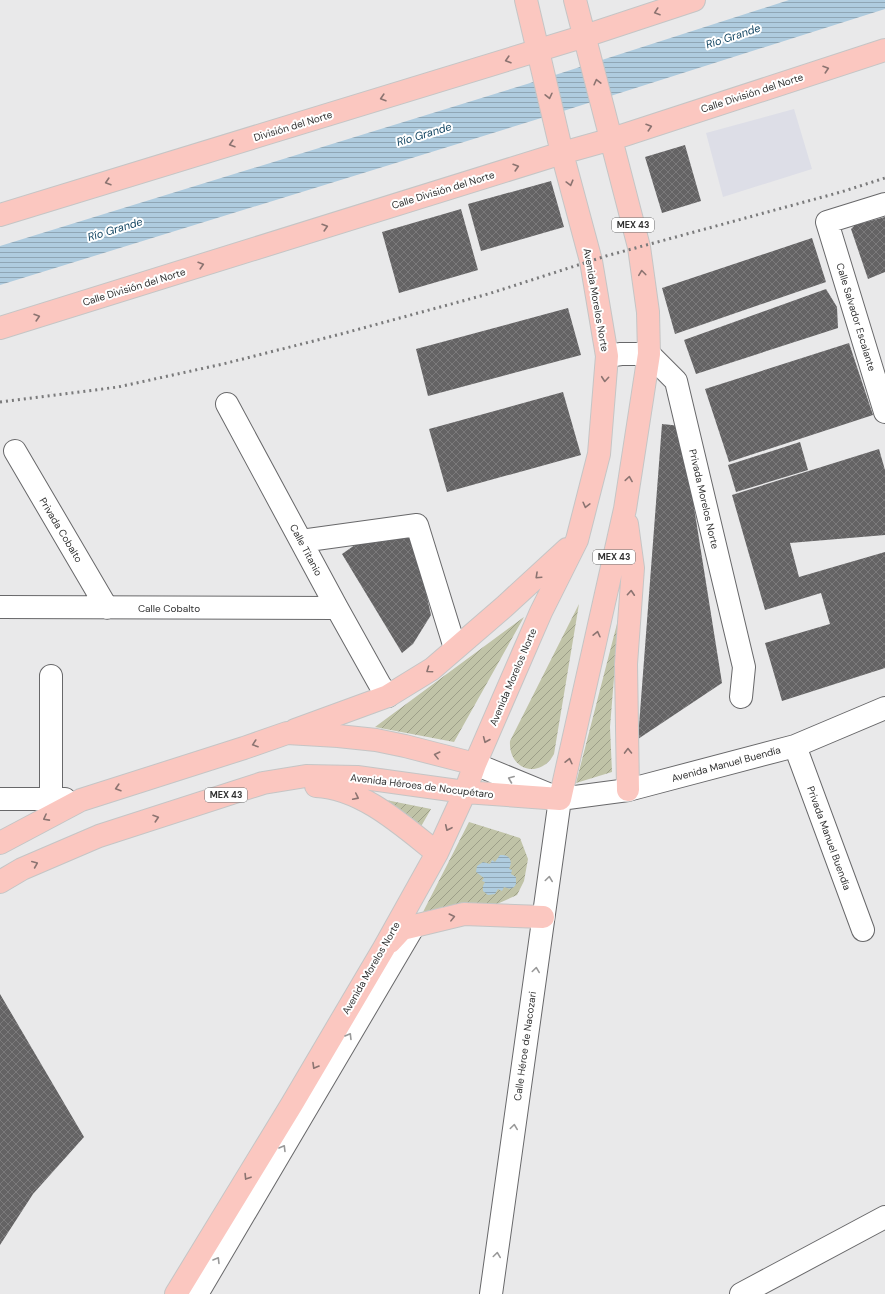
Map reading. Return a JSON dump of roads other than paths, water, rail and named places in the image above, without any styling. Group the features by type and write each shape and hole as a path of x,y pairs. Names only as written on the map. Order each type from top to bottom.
{"main road":[{"name":"Avenida Morelos Norte","path":"176,1294 292,1104 384,948 437,853 465,792 475,764 541,612 577,540 599,454 607,356 591,261 562,153 526,0"},
{"name":"MEX 43","path":"560,799 624,509 649,354 648,312 639,247 575,0"},
{"name":"División del Norte","path":"0,215 538,50 588,46 694,0"},
{"name":"Calle División del Norte","path":"0,328 562,153 612,139 885,50"},
{"path":"624,509 633,568 626,664 628,790"},
{"path":"0,843 81,800 237,750 388,696 432,669 505,606 577,540"},
{"path":"287,733 376,740 475,764"},
{"name":"Avenida Héroes de Nocupétaro","path":"0,882 22,870 99,836 263,783 306,776 357,777 465,792 560,799"},
{"path":"263,783 323,786 349,794 379,808 437,853"},
{"path":"384,948 402,928 464,914 543,917"}],"street":[{"name":"Calle Salvador Escalante","path":"885,204 827,222 885,412"},
{"path":"607,356 622,354 649,354"},
{"name":"Privada Morelos Norte","path":"649,354 676,381 744,667 742,697"},
{"name":"Calle Titanio","path":"227,404 380,686 388,696"},
{"name":"Privada Cobalto","path":"14,452 107,608"},
{"path":"301,542 417,524 455,648"},
{"name":"Calle Cobalto","path":"0,607 337,608"},
{"path":"51,676 51,799"},
{"name":"Avenida Manuel Buendía","path":"560,799 628,790 795,746 885,708"},
{"name":"Privada Manuel Buendía","path":"795,746 863,930"},
{"path":"475,764 560,799"},
{"path":"0,799 81,800"},
{"name":"Calle Héroe de Nacozari","path":"491,1294 560,799"},
{"path":"197,1294 414,926"},
{"path":"740,1294 885,1217"}],"water":[{"name":"Río Grande","path":"789,0 885,0 885,9 538,119 0,285 0,246 527,84"},
{"path":"500,855 506,856 510,859 511,863 509,869 512,870 511,874 516,877 516,884 512,888 509,889 504,887 502,891 498,889 495,894 488,895 483,891 485,882 482,881 484,878 476,872 477,866 483,862 490,864 492,860 495,862"}],"railway":[{"path":"0,402 118,387 223,364 488,294 606,256 841,192 885,178"}]}
